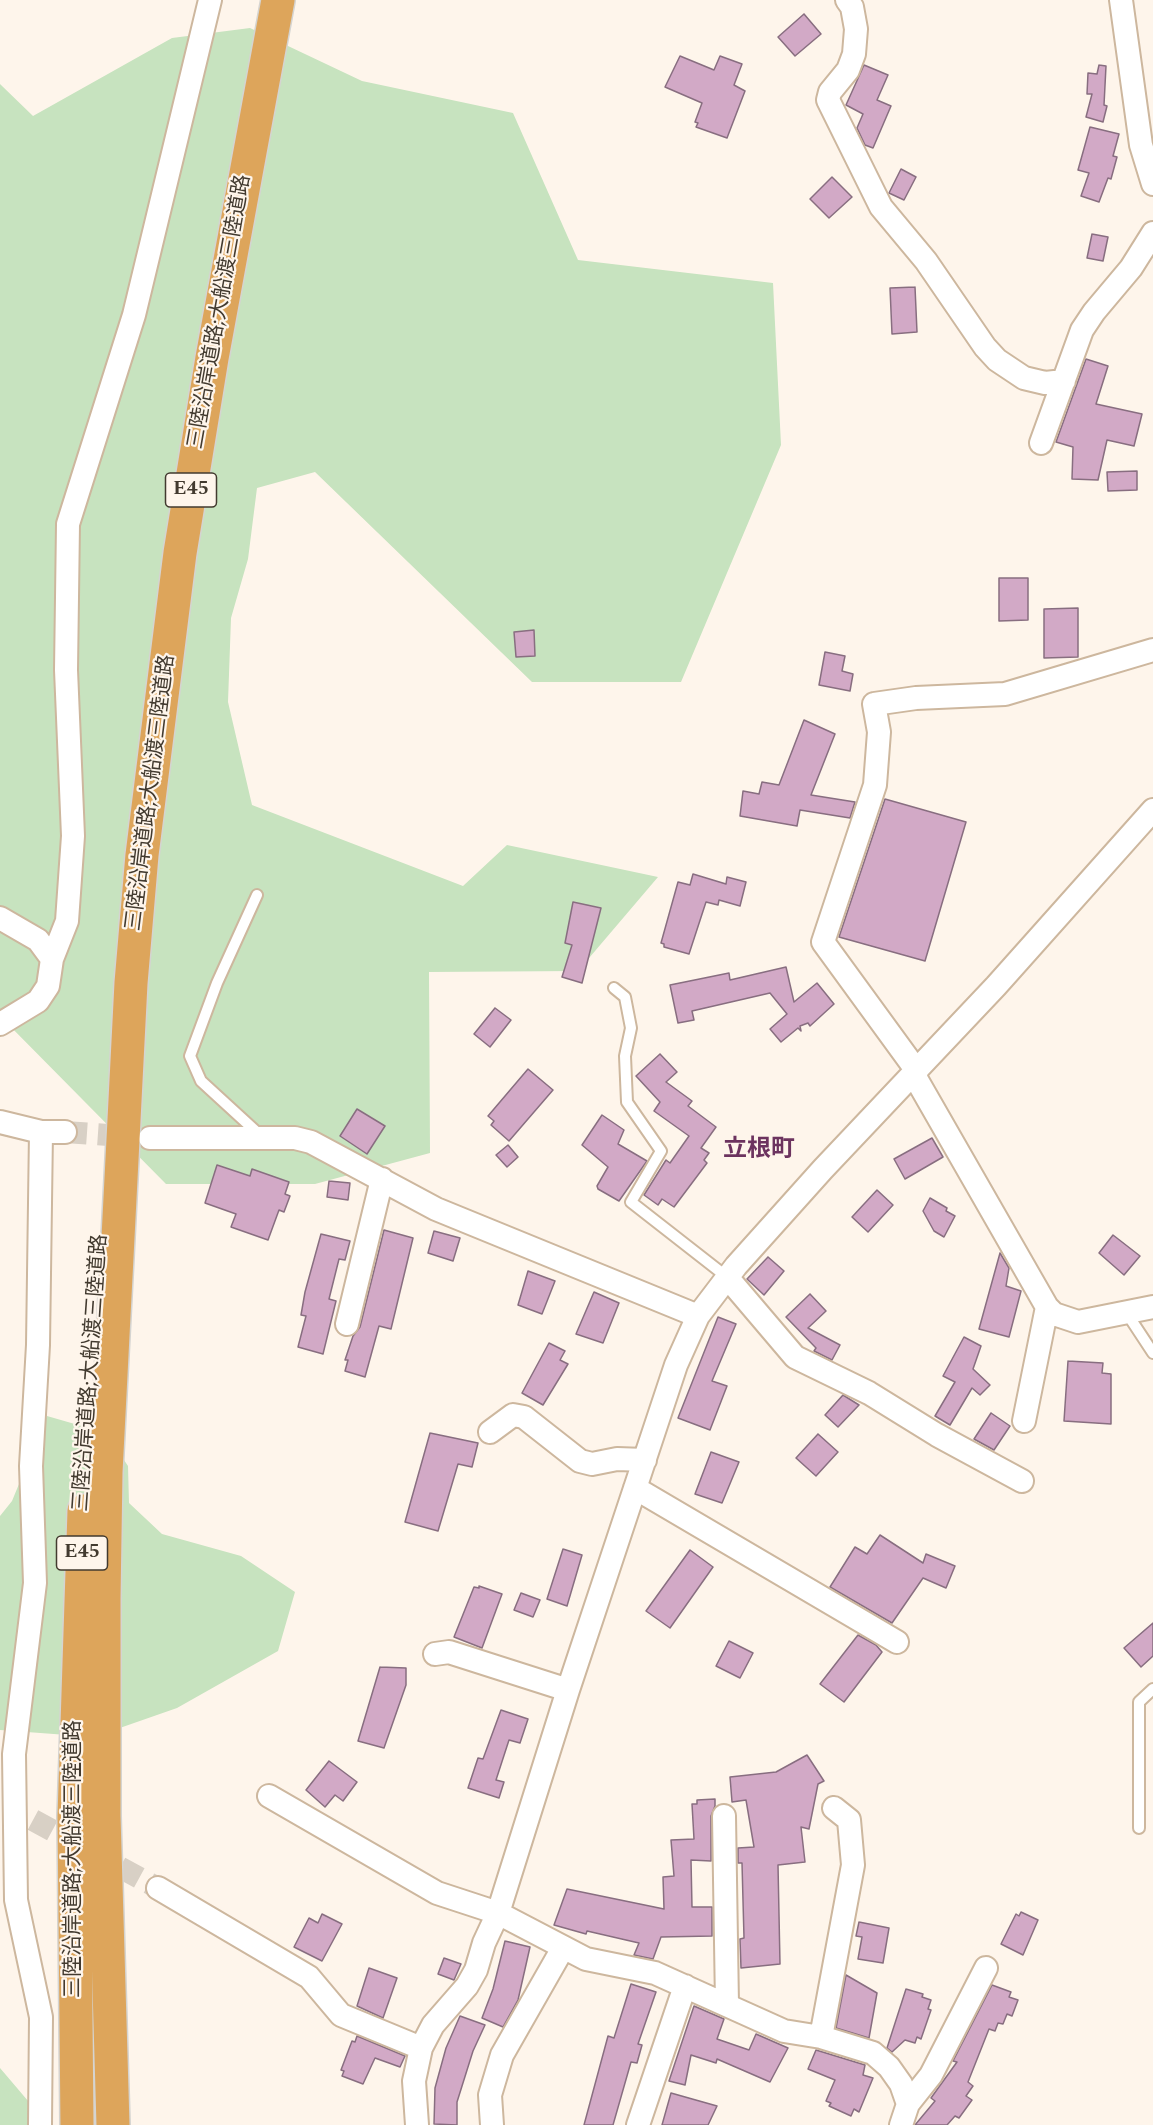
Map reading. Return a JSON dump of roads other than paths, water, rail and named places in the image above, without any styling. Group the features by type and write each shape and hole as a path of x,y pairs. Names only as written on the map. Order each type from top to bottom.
{"highway":[{"name":"三陸沿岸道路;大船渡三陸道路","path":"113,2125 104,1816 104,1598 107,1461 131,983 141,855 180,553 214,347 278,0"},
{"name":"三陸沿岸道路;大船渡三陸道路","path":"77,2125 74,1827 81,1566 100,1238 107,1161 131,983"}],"street":[{"path":"0,1024 38,1001 48,986 52,959 67,921 73,836 66,670 68,524 134,315 210,0"},
{"path":"847,0 852,7 856,28 854,54 848,70 830,92 830,108 881,207 926,261 985,347 997,360 1024,378 1054,382"},
{"path":"1121,0 1141,145 1153,184"},
{"path":"1041,443 1054,382 1082,330 1131,268 1153,233"},
{"path":"1153,650 1001,694 916,698 874,705 879,732 875,785 823,942 916,1072 1055,1313 1078,1322 1153,1307"},
{"path":"417,2125 414,2082 421,2048 433,2025 467,1986 476,1970 484,1943 498,1913 568,1690 676,1365 698,1316 727,1277 823,1169 916,1072 1153,810"},
{"path":"0,918 38,940 52,959"},
{"path":"0,1122 41,1132 66,1132"},
{"path":"40,2125 41,2017 16,1900 24,1819 14,1754 35,1583 31,1466 38,1345 41,1132"},
{"path":"150,1138 295,1138 311,1142 436,1209 698,1316"},
{"path":"347,1324 382,1179"},
{"path":"727,1277 795,1357 869,1393 937,1435 1023,1481"},
{"path":"1024,1421 1055,1313"},
{"path":"490,1432 513,1415 524,1417 580,1461 592,1464 617,1459 645,1460"},
{"path":"635,1488 897,1642"},
{"path":"435,1654 449,1652 568,1690"},
{"path":"269,1796 437,1893 498,1913 586,1959 644,1970 784,2031 821,2037 873,2053 889,2067 901,2084 904,2114"},
{"path":"821,2037 853,1865 849,1820 834,1808"},
{"path":"724,1816 728,2005"},
{"path":"158,1888 309,1977 341,2015 421,2048"},
{"path":"492,2125 490,2095 502,2055 563,1948"},
{"path":"904,2114 932,2075 986,1968"},
{"path":"638,2125 685,1986"}],"lane":[{"path":"257,895 217,983 190,1056 201,1081 263,1138"},
{"path":"614,988 625,997 631,1028 625,1056 627,1102 661,1150 631,1202 727,1277"},
{"path":"1126,1312 1153,1353"},
{"path":"1139,1828 1139,1702 1153,1689"}],"tunnel":[{"path":"65,1132 136,1137"},
{"path":"33,1820 158,1888"}],"district":[{"name":"立根町","path":"759,1151"}]}
